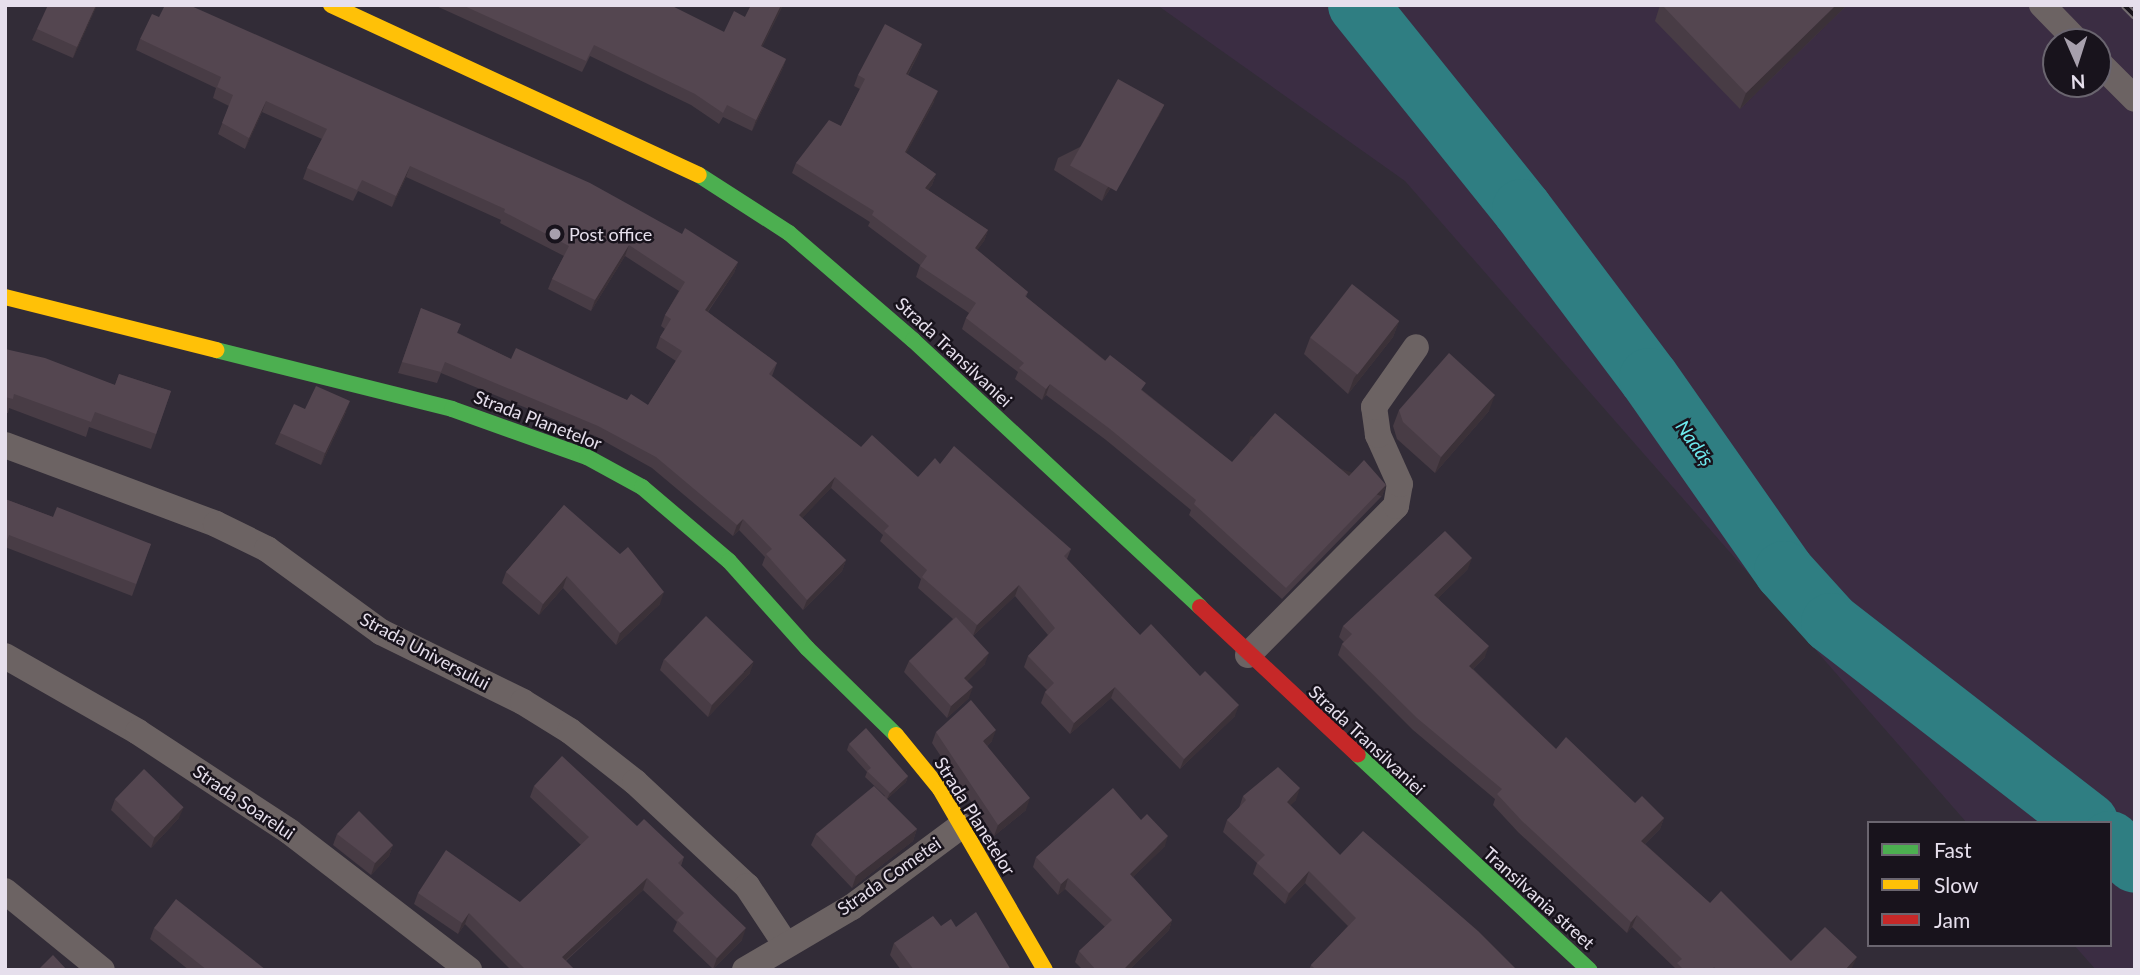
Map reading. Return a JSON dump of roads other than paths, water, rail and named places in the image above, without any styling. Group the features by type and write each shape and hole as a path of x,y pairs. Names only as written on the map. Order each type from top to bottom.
{"main road":[{"name":"Strada Transilvaniei","path":"331,5 680,162 789,233 913,340 1463,855"},
{"name":"Strada Planetelor","path":"5,297 453,409 587,457 642,487 729,561 807,648 865,701 940,789 1045,970"},
{"name":"Transilvania street","path":"1463,855 1589,970"}],"street":[{"path":"2042,5 2064,28"},
{"path":"2112,76 2135,99"},
{"path":"1248,655 1396,506 1400,484 1378,435 1374,407 1416,347"},
{"name":"Strada Universului","path":"5,444 216,524 267,549 381,632 523,702 570,731 635,782 747,886 786,945"},
{"name":"Strada Soarelui","path":"5,656 138,732 290,832 469,970"},
{"name":"Strada Cometei","path":"745,970 852,907 961,826"},
{"path":"5,891 102,970"}],"waterway":[{"name":"Nadăș","path":"1358,5 1522,209 1649,378 1784,571 1831,623 2086,821"},
{"name":"Nadăș","path":"2112,843 2135,863"}],"railway":[{"path":"2124,5 2135,16"}],"place":[{"name":"Post office","path":"555,234"}]}
